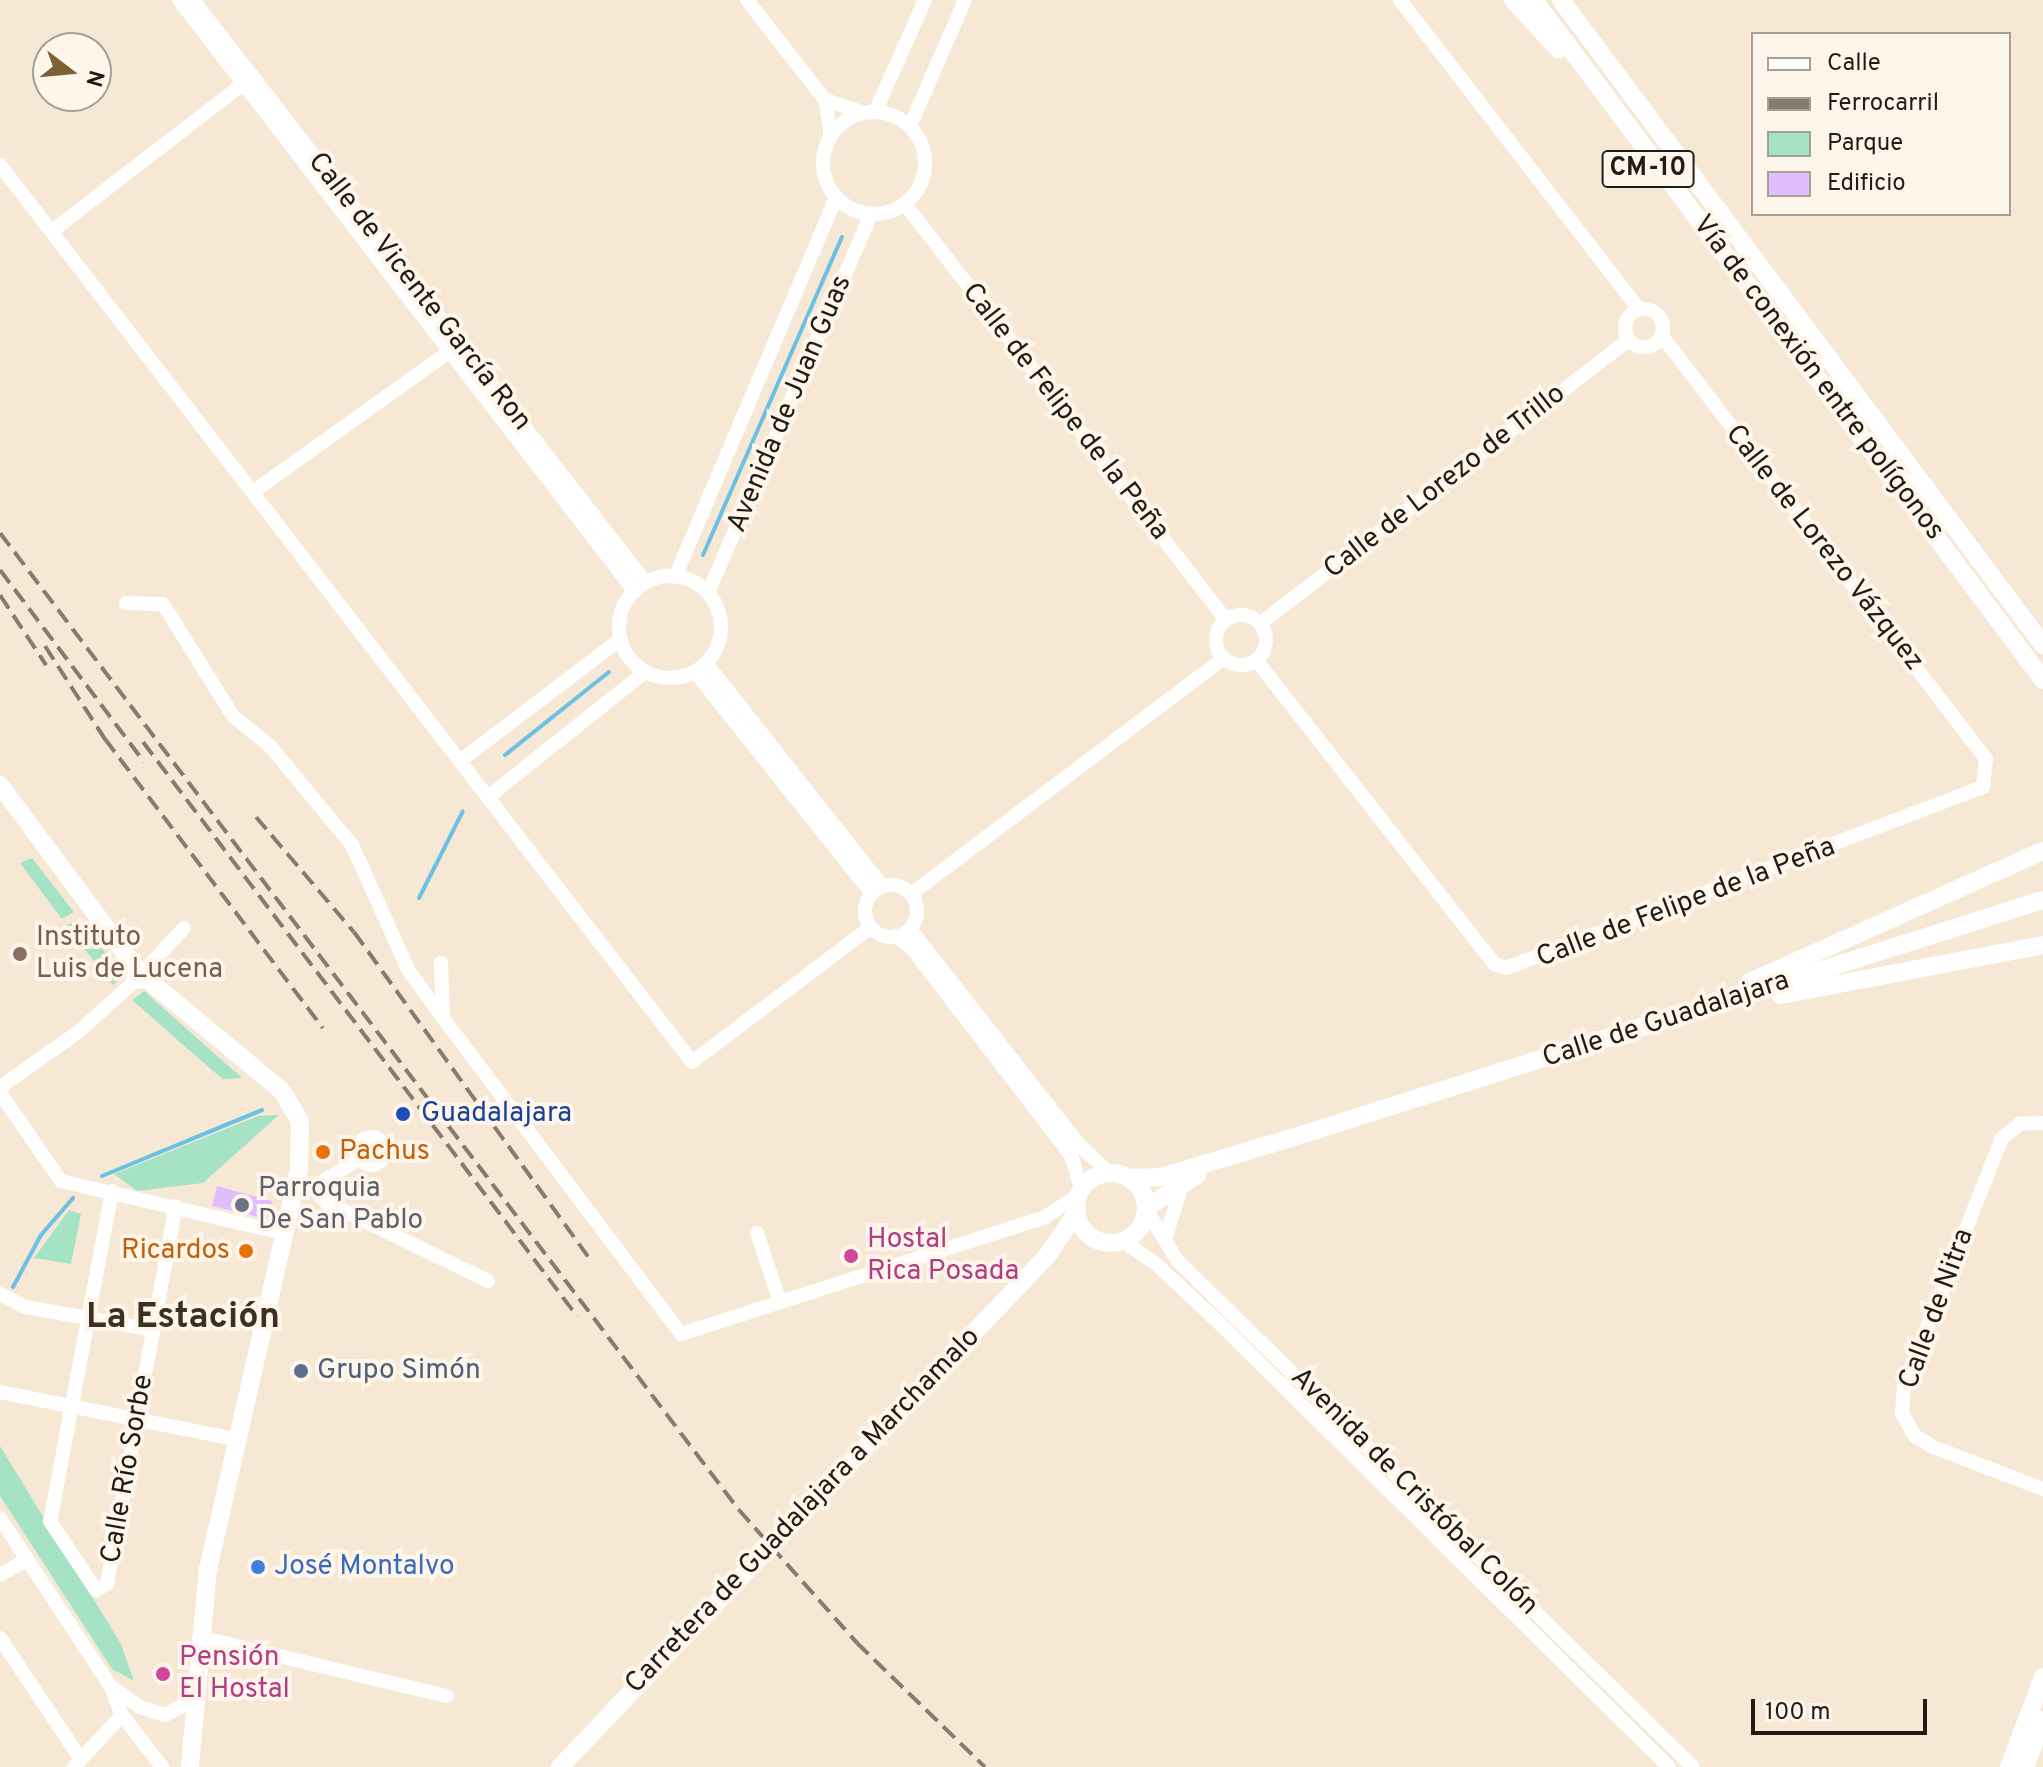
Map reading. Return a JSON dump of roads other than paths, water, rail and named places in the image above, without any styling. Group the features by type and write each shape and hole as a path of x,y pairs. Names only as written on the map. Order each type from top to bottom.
{"main road":[{"name":"CM-10","path":"1513,0 1786,337"},
{"name":"Vía de conexión entre polígonos","path":"1534,0 2043,680"},
{"name":"Vía de conexión entre polígonos","path":"1561,0 2043,645"},
{"name":"CM-10","path":"1576,0 1764,255 1807,328"},
{"path":"0,785 142,973 289,1098 302,1136 295,1188 235,1439 199,1637 190,1767"},
{"path":"1632,1032 2043,851"},
{"name":"Calle de Guadalajara","path":"1130,1178 1169,1175 1288,1139 2043,900"},
{"path":"1524,1065 1572,1059 1787,993 2043,945"},
{"name":"Calle de Guadalajara","path":"1146,1209 1187,1179 1288,1139"},
{"path":"1110,1173 1130,1178 1146,1209 1139,1229 1123,1241 1090,1236 1078,1206 1110,1173"},
{"name":"Carretera de Guadalajara a Marchamalo","path":"560,1767 1047,1256 1078,1206"},
{"name":"Carretera de Guadalajara a Marchamalo","path":"1047,1256 1090,1236"},
{"path":"182,1767 189,1702 197,1666"},
{"path":"2009,1767 2043,1677"},
{"path":"2025,1767 2043,1720"}],"street":[{"path":"179,0 450,351 640,587"},
{"name":"Calle de Vicente García Ron","path":"193,0 640,587"},
{"path":"747,0 825,100 831,136 822,161 836,197 871,214 905,204 924,174 920,140 910,126 825,100"},
{"path":"831,136 869,112 925,0"},
{"path":"910,126 965,0"},
{"path":"1400,0 1639,309 1659,315 1662,336 1649,347 1629,340 1626,319 1639,309"},
{"path":"52,231 243,84"},
{"path":"0,165 692,1062 871,927"},
{"name":"Avenida de Juan Guas","path":"675,577 836,197"},
{"name":"Calle de Felipe de la Peña","path":"905,204 1226,620"},
{"name":"Avenida de Juan Guas","path":"708,593 871,214"},
{"name":"Calle de Lorezo Vázquez","path":"1662,336 1986,759"},
{"name":"Calle de Lorezo de Trillo","path":"1261,623 1629,340"},
{"path":"253,492 450,351"},
{"path":"675,577 708,593 721,625 700,667 675,678 645,672 621,639 621,614 640,587 675,577"},
{"path":"126,603 163,604 233,716 270,746 352,845 409,971 681,1334 1078,1206"},
{"path":"1247,615 1261,623 1267,639 1256,660 1240,665 1224,658 1216,637 1226,620 1247,615"},
{"path":"460,761 621,639"},
{"path":"911,894 1224,658"},
{"name":"Calle de Felipe de la Peña","path":"1256,660 1494,964 1506,968 1970,795 1989,777 1986,759"},
{"path":"700,667 877,890"},
{"path":"488,797 645,672"},
{"path":"871,927 866,906 877,890 898,885 911,894 917,908 910,929 896,936"},
{"path":"871,927 896,936 913,950 1071,1155 1078,1206"},
{"path":"0,1087 77,1033 142,973 184,928"},
{"path":"910,929 1081,1147 1110,1173"},
{"path":"441,963 443,1018"},
{"path":"0,1093 61,1181 283,1233"},
{"name":"Calle de Nitra","path":"2043,1123 2020,1124 2002,1138 1904,1385 1902,1413 1915,1436 1933,1447 2043,1489"},
{"path":"295,1188 314,1189 359,1159"},
{"path":"1166,1240 1169,1211 1187,1179"},
{"path":"314,1189 326,1202 488,1281"},
{"path":"72,1406 112,1191"},
{"name":"Calle Río Sorbe","path":"72,1406 50,1521 90,1587 103,1589 176,1206"},
{"path":"1045,1217 1078,1206"},
{"name":"Avenida de Cristóbal Colón","path":"1146,1209 1177,1260 1693,1767"},
{"path":"757,1233 780,1302"},
{"name":"Avenida de Cristóbal Colón","path":"1123,1241 1155,1263 1216,1320 1669,1767"},
{"path":"0,1294 15,1304 154,1330"},
{"path":"0,1392 235,1439"},
{"path":"0,1518 111,1687 122,1715 162,1767"},
{"path":"0,1575 26,1560"},
{"path":"199,1637 447,1696"},
{"path":"0,1638 77,1763 122,1715"},
{"path":"111,1687 140,1707 165,1715 189,1702"}],"waterway":[{"path":"703,555 842,237"},
{"path":"505,755 609,672"},
{"path":"419,898 463,811"},
{"path":"102,1176 262,1110"},
{"path":"13,1287 41,1235 73,1198"}],"railway":[{"path":"0,533 739,1510 857,1643 985,1767"},
{"path":"0,570 144,762"},
{"path":"0,595 46,665"},
{"path":"45,646 105,739 323,1028"},
{"path":"143,742 577,1316"},
{"path":"256,817 354,932 590,1259"}],"place":[{"name":"Instituto Luis de Lucena","path":"20,954"},
{"name":"Guadalajara","path":"403,1114"},
{"name":"Pachus","path":"323,1152"},
{"name":"Parroquia De San Pablo","path":"242,1205"},
{"name":"Ricardos","path":"246,1251"},
{"name":"Hostal Rica Posada","path":"851,1256"},
{"name":"Grupo Simón","path":"301,1371"},
{"name":"José Montalvo","path":"258,1567"},
{"name":"Pensión El Hostal","path":"163,1674"}],"district":[{"name":"La Estación","path":"183,1319"}]}
